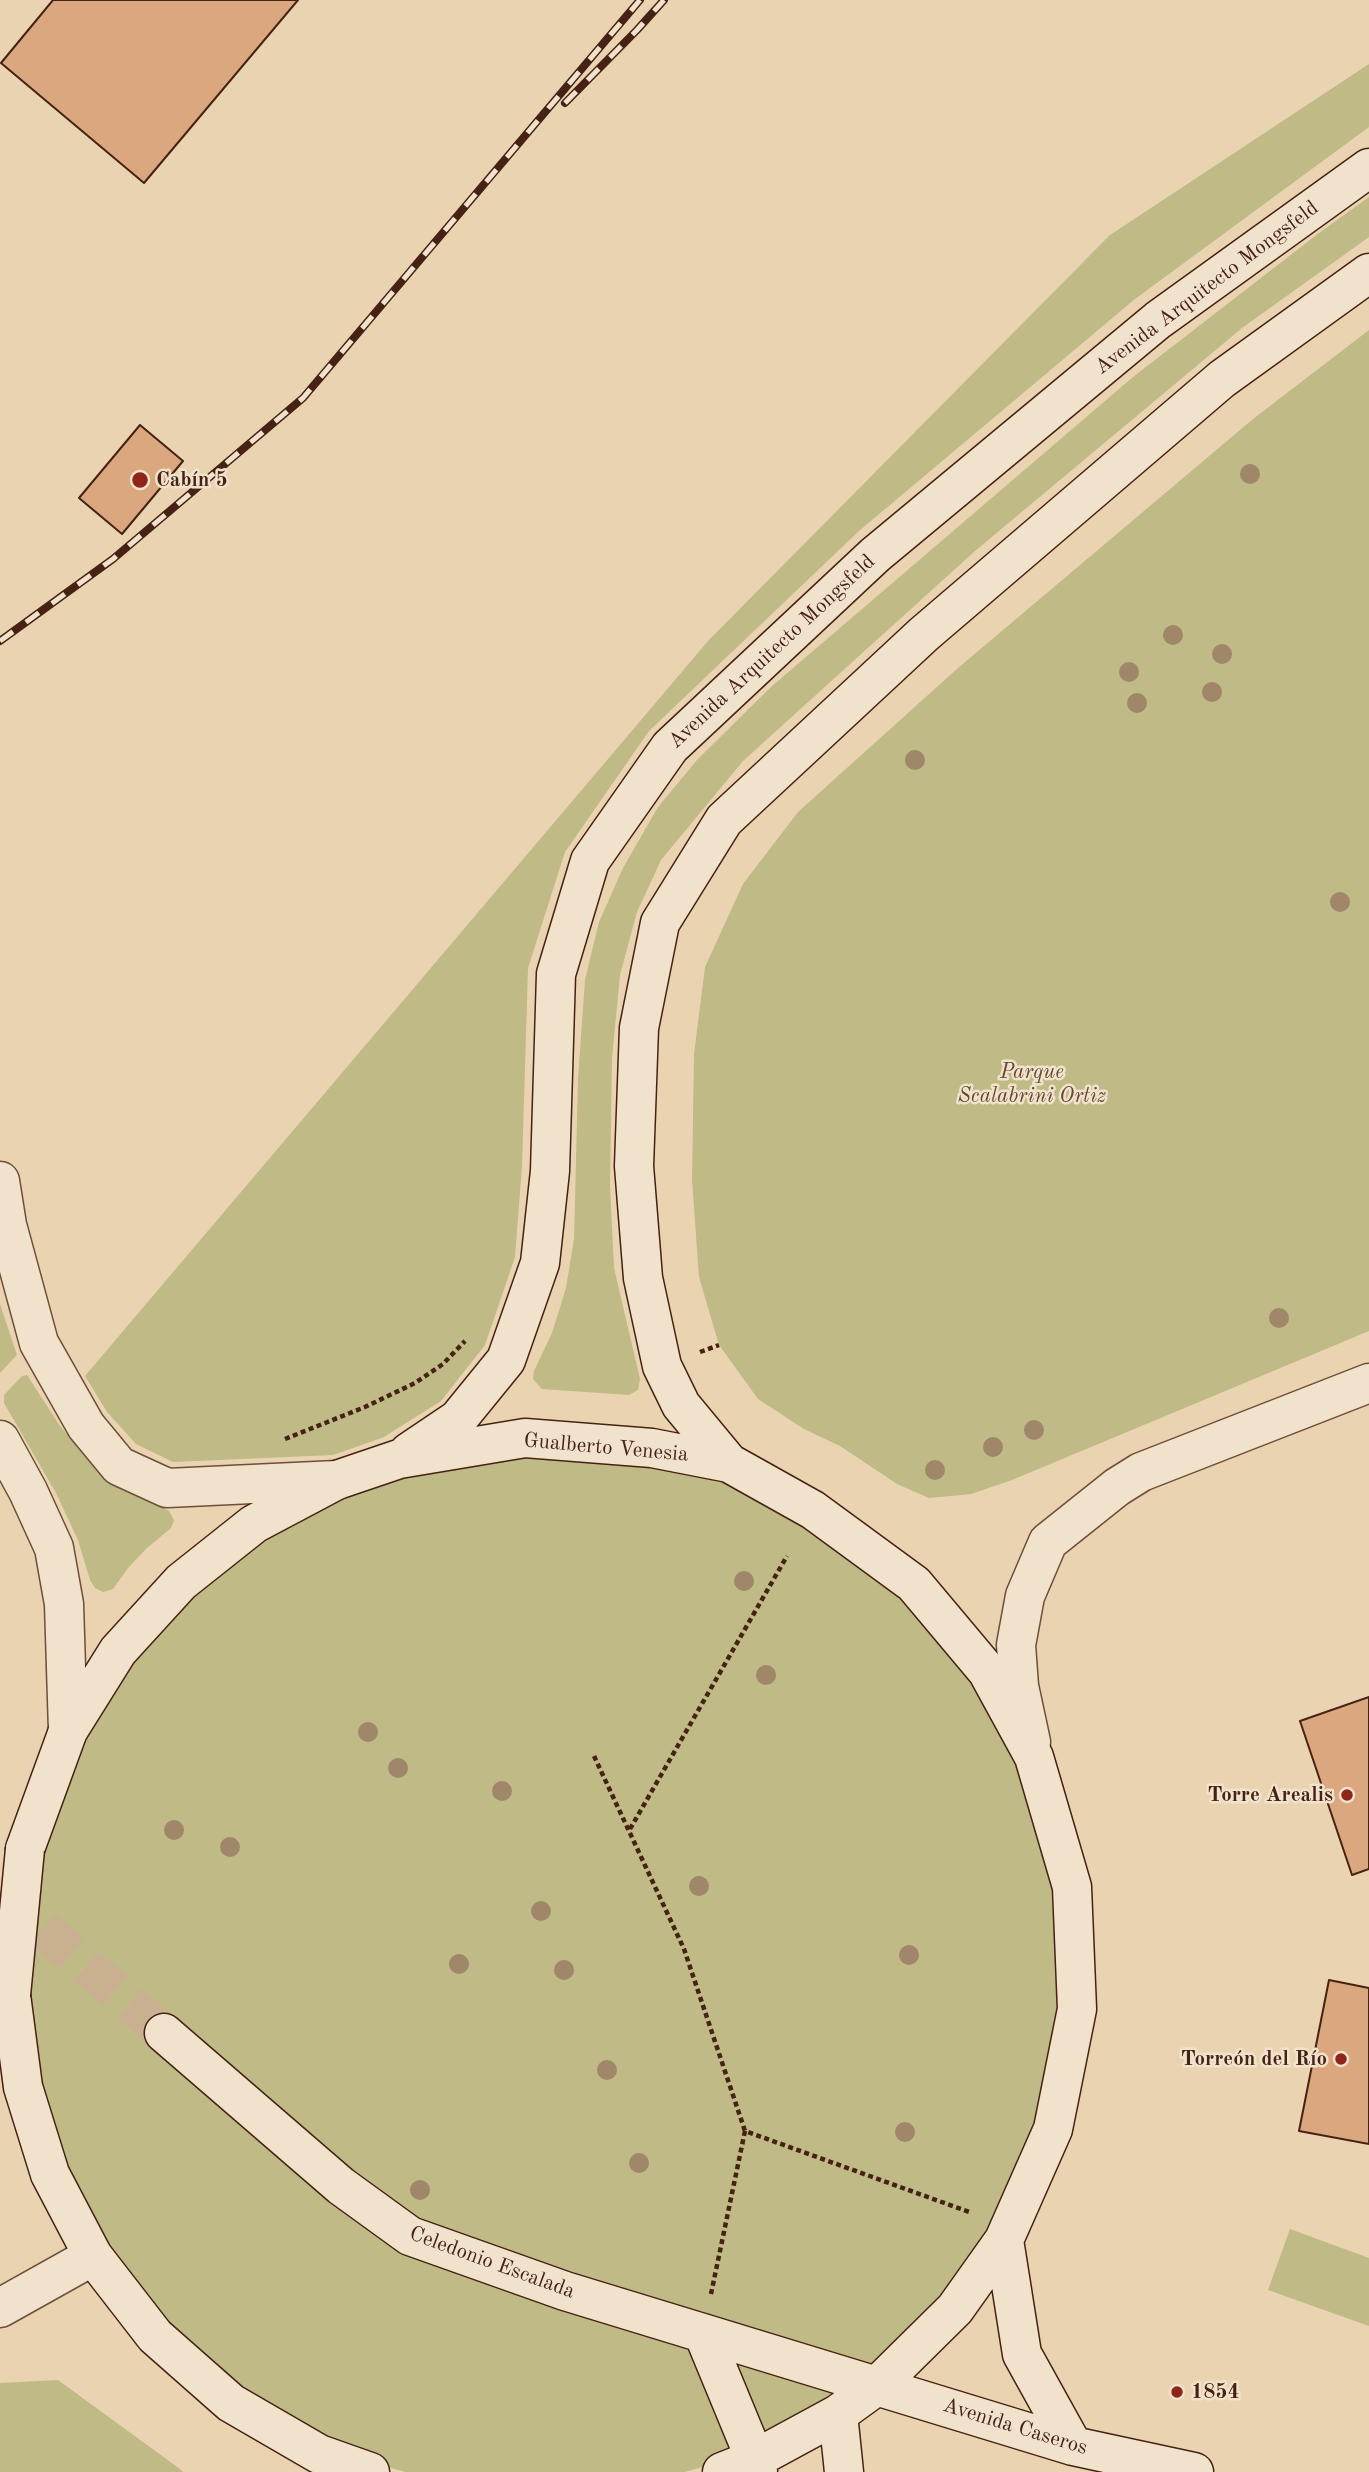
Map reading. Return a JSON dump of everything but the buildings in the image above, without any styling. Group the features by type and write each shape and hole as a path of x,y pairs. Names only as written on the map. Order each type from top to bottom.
{"main road":[{"name":"Avenida Arquitecto Mongsfeld","path":"399,1459 458,1419 506,1360 540,1263 550,1171 556,974 590,861 670,747 885,546 1158,320 1369,168"},
{"path":"729,1463 681,1405 662,1366 643,1278 634,1166 639,1028 660,923 724,820 924,634 1222,379 1369,274"},
{"path":"0,1181 7,1225 39,1343 86,1426 119,1466 167,1488 337,1480"},
{"path":"1034,1758 1019,1686 1016,1646 1025,1596 1048,1542 1117,1487 1141,1472 1369,1383"},
{"name":"Gualberto Venesia","path":"370,2472 319,2454 231,2403 155,2336 93,2256 50,2174 23,2087 11,1995 25,1849 68,1731 118,1651 181,1582 254,1524 337,1480 399,1459 525,1438 652,1448 729,1463 814,1510 914,1584 987,1671 1034,1758 1072,1887 1077,2008 1053,2129 1007,2233 955,2309 878,2385 838,2414 745,2468"},
{"path":"0,1440 28,1491 54,1548 64,1604 68,1731"},
{"name":"Celedonio Escalada","path":"164,2033 341,2186 410,2236 565,2291 878,2385"},
{"path":"1007,2233 1022,2354 1073,2446"},
{"path":"0,2308 93,2256"},
{"path":"703,2333 745,2468"},
{"name":"Avenida Caseros","path":"878,2385 1073,2446 1194,2472"},
{"path":"838,2414 844,2472"}],"path":[{"path":"280,1441 365,1407 415,1383 443,1364 466,1340 506,1360"},
{"path":"630,1829 787,1556"},
{"path":"594,1756 684,1949 745,2131 703,2333"},
{"path":"745,2131 1007,2233"}],"green space":[{"path":"1369,64 1369,127 1135,299 859,531 649,731 565,852 528,968 522,1166 515,1257 485,1345 441,1401 384,1437 333,1455 173,1462 136,1444 107,1412 85,1376 708,641 1110,235"},
{"path":"1369,197 1369,237 1242,328 975,551 743,761 661,860 637,912 620,975 612,1058 610,1186 614,1268 640,1379 638,1390 629,1395 542,1389 533,1379 534,1371 552,1333 566,1288 574,1239 578,1079 585,980 599,922 623,868 658,807 697,760 771,687 1133,377"},
{"name":"Parque Scalabrini Ortiz","path":"1369,330 1369,1331 1012,1480 971,1494 929,1498 897,1484 840,1446 804,1429 758,1399 719,1345 699,1277 692,1180 694,1054 705,967 743,884 798,812 958,668 1253,419"},
{"path":"0,1304 17,1355 0,1373"},
{"path":"27,1375 60,1426 95,1466 126,1489 169,1511 174,1520 171,1528 147,1548 113,1589 103,1592 95,1588 90,1580 78,1540 56,1493 4,1403 4,1395 22,1376"},
{"path":"545,1445 647,1455 697,1468 745,1485 791,1507 835,1533 877,1564 915,1598 949,1636 980,1678 1006,1722 1028,1768 1045,1816 1058,1866 1068,1968 1058,2070 1045,2120 1028,2168 1006,2214 980,2258 949,2300 915,2338 877,2372 835,2403 791,2429 745,2451 697,2468 647,2481 545,2491 443,2481 393,2468 345,2451 299,2429 255,2403 213,2372 175,2338 141,2300 110,2258 84,2214 62,2168 45,2120 32,2070 22,1968 32,1866 45,1816 62,1768 84,1722 110,1678 141,1636 175,1598 213,1564 255,1533 299,1507 345,1485 393,1468 443,1455"},
{"path":"1290,2229 1369,2258 1369,2326 1268,2290"},
{"path":"58,2380 183,2472 0,2472 0,2383"}],"tunnel":[{"path":"0,1892 164,2033"}],"railway":[{"path":"0,641 113,559 303,398 640,0"},
{"path":"565,103 664,0"}],"place":[{"name":"Cabín 5","path":"140,480"},
{"name":"Torre Arealis","path":"1347,1795"},
{"name":"Torreón del Río","path":"1341,2059"},
{"name":"1854","path":"1177,2392"}]}
